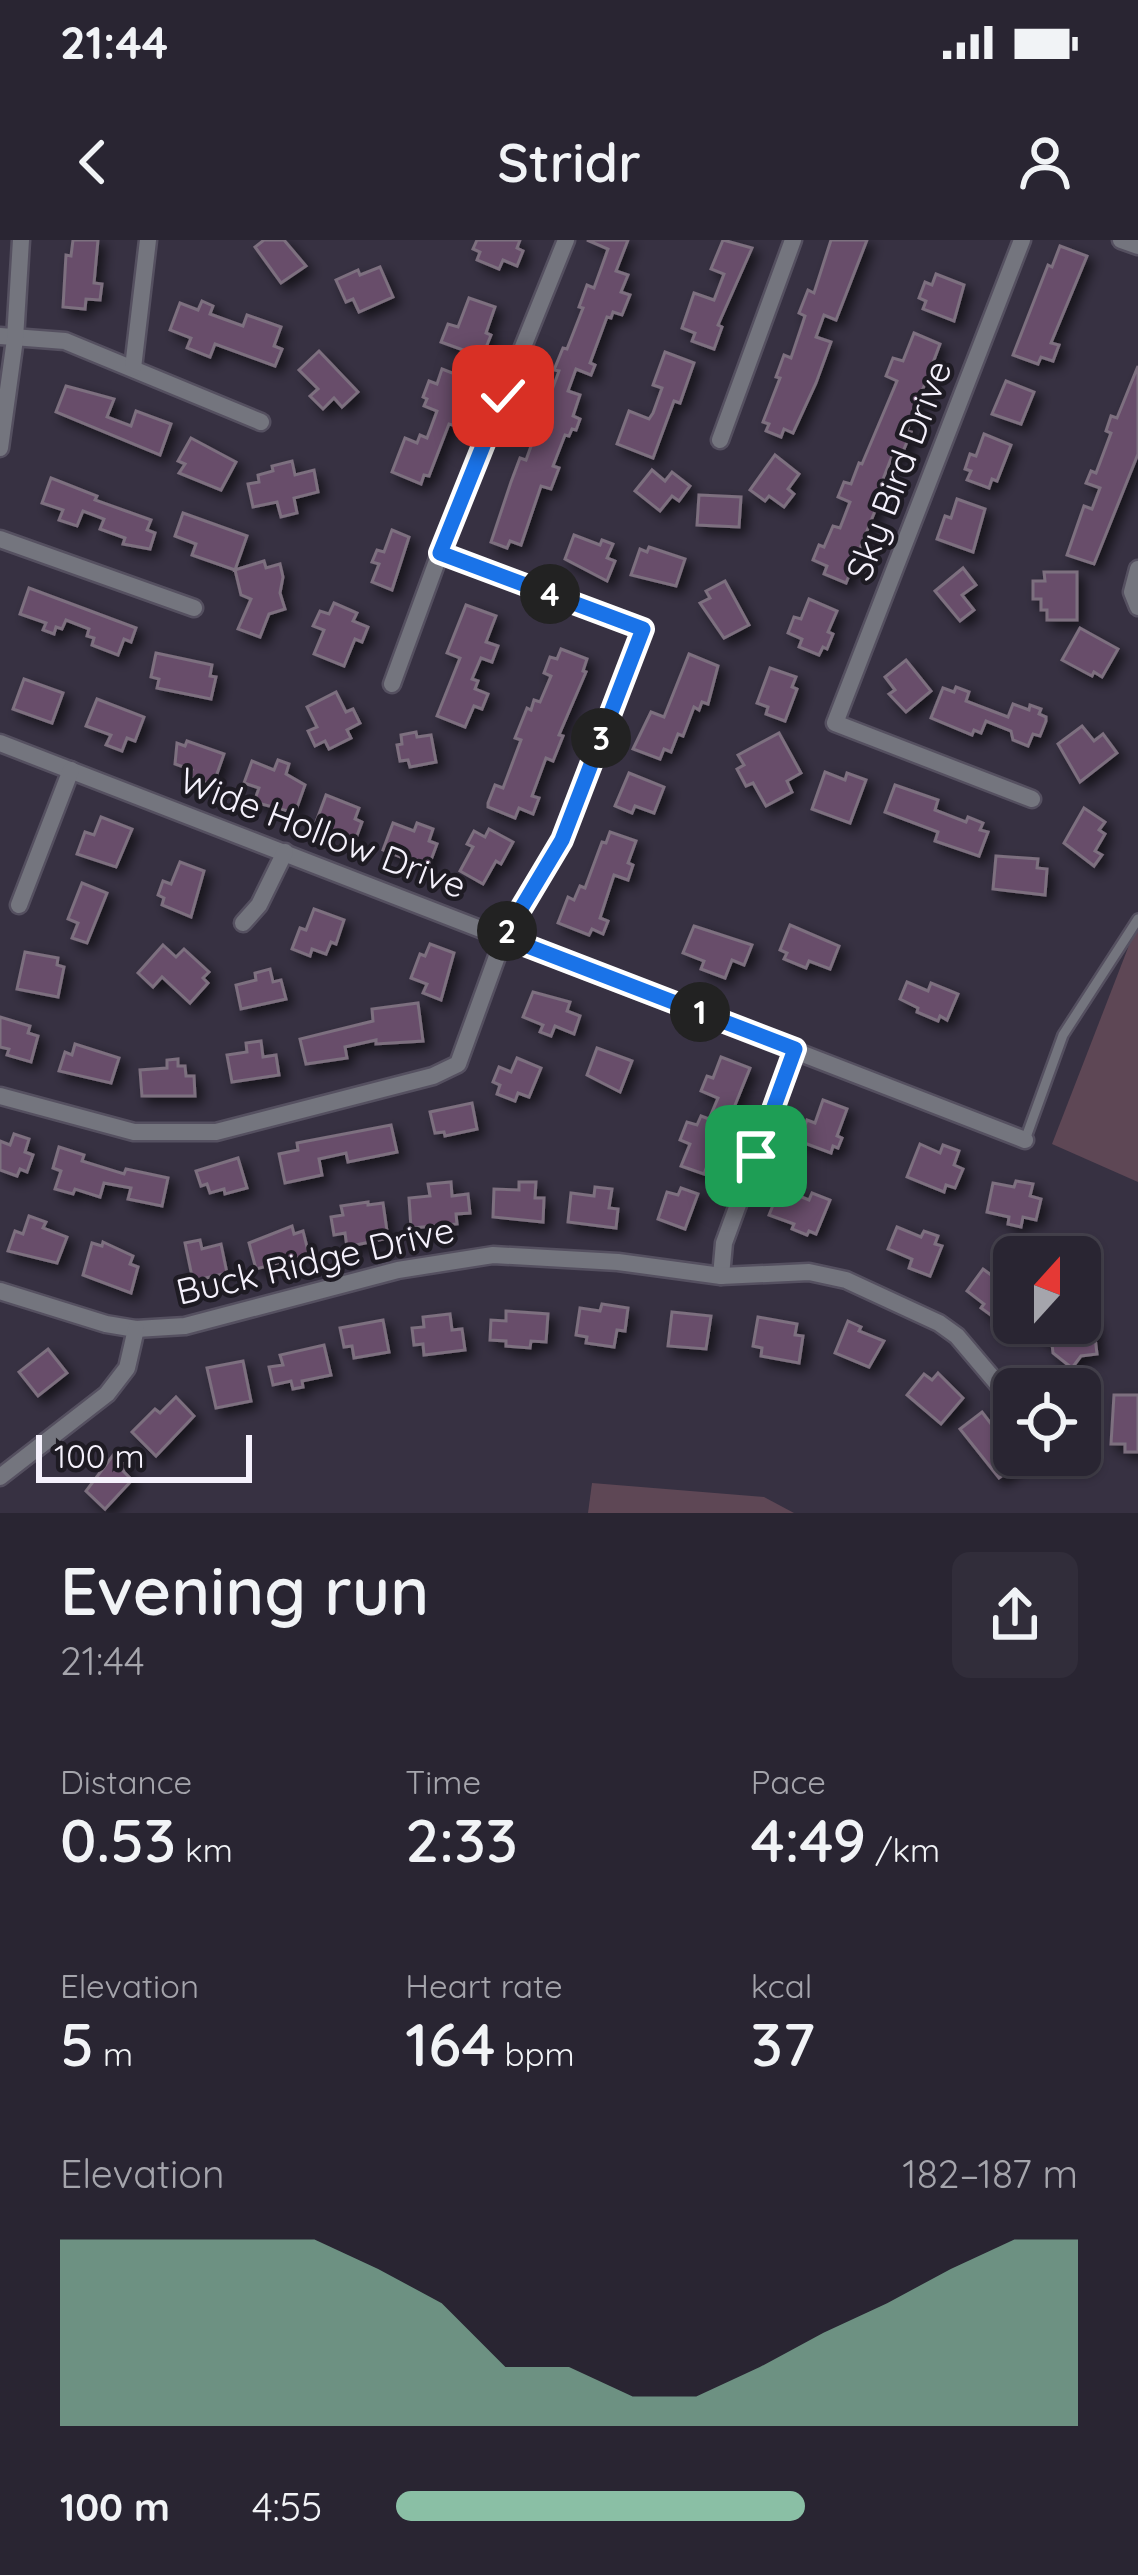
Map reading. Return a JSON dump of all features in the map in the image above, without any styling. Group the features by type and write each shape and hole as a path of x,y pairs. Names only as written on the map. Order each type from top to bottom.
{"street":[{"path":"0,448 21,240"},
{"path":"133,368 148,240"},
{"path":"392,684 566,240"},
{"path":"720,440 794,240"},
{"name":"Sky Bird Drive","path":"1022,240 836,723 1031,799"},
{"path":"1121,240 1138,246"},
{"path":"8,338 65,340 261,422"},
{"path":"0,539 194,608"},
{"path":"0,1096 134,1132 216,1132 433,1076 458,1064 504,937 562,840 643,629 440,553"},
{"path":"1136,606 1132,592 1138,569"},
{"name":"Wide Hollow Drive","path":"0,743 1025,1140"},
{"path":"19,905 71,770"},
{"path":"243,923 260,904 284,852"},
{"path":"721,1276 724,1243 795,1049"},
{"name":"Buck Ridge Drive","path":"0,1291 136,1329 185,1326 398,1270 493,1255 618,1262 721,1276 809,1272 846,1280 939,1323 957,1336 993,1379"},
{"path":"0,1477 107,1394 127,1368 136,1329"}],"lane":[{"path":"1025,1140 1063,1035 1138,919"}],"shaded area":[{"path":"1138,922 1138,1182 1052,1144"},
{"path":"592,1483 764,1497 794,1513 588,1513"}],"building":[{"path":"73,240 98,240 94,283 102,284 100,300 86,299 85,309 63,307 66,255 71,256"},
{"path":"264,240 284,240 306,266 281,283 255,247"},
{"path":"477,240 520,240 517,248 523,251 517,266 503,260 499,269 477,260 480,252 473,249"},
{"path":"587,240 628,240 616,271 628,275 621,292 630,295 622,315 613,312 607,317 590,363 595,365 591,375 576,369 568,391 580,395 573,416 580,419 576,430 565,435 553,466 559,468 551,489 541,486 521,545 510,541 507,548 491,542 511,482 520,458 526,460 539,424 534,422 539,407 545,409 559,371 554,370 583,308 579,307 587,285 594,288 608,249"},
{"path":"723,240 752,248 718,325 722,327 714,349 692,341 695,333 682,328 694,293 714,300 724,274 711,269"},
{"path":"831,240 867,240 836,320 824,315 816,337 831,342 816,383 793,433 784,429 781,437 766,431 769,424 763,422 784,355 791,358 805,316 799,313 808,290 814,293"},
{"path":"1060,246 1087,256 1051,343 1059,345 1053,361 1041,357 1038,364 1013,355"},
{"path":"380,267 393,297 359,312 353,299 346,302 336,280"},
{"path":"936,274 964,285 954,321 923,309 926,301 919,298 925,282 932,285"},
{"path":"469,298 495,307 486,333 491,335 485,350 479,348 477,355 441,342 448,324 458,327"},
{"path":"202,301 213,306 210,314 243,326 247,315 281,327 274,346 282,349 275,366 215,344 210,357 187,348 191,338 170,330 180,303 198,310"},
{"path":"914,333 940,344 931,368 936,370 914,410 900,459 892,456 846,583 824,574 827,566 813,560 833,526 840,528 850,502 838,497 844,482 851,484 862,464 897,381 886,376 893,358 903,361"},
{"path":"319,351 358,392 342,407 334,398 323,409 310,396 318,389 299,370"},
{"path":"665,352 694,363 653,458 617,444 629,411 649,419 653,413 662,388 653,385"},
{"path":"1138,366 1138,454 1094,564 1067,555 1084,506 1092,509 1100,488 1086,483 1091,471 1096,473 1111,433 1106,431 1111,416 1117,418"},
{"path":"442,369 468,379 459,403 464,405 456,426 449,424 429,476 424,475 421,484 392,472 405,438 417,443 420,435 427,438 437,411 424,406 427,399 423,397 429,381 437,384"},
{"path":"1006,381 1034,392 1021,424 992,414"},
{"path":"66,386 114,399 107,417 131,426 136,411 171,424 160,455 56,412"},
{"path":"984,434 1011,445 997,481 992,479 989,488 967,480 971,471 965,469"},
{"path":"191,438 236,462 221,490 179,473 185,464 178,461"},
{"path":"775,455 799,474 788,489 794,494 784,507 750,490"},
{"path":"292,461 295,475 314,470 318,492 294,498 297,513 281,517 277,502 253,507 248,484 259,482 258,475 273,471 272,466"},
{"path":"652,470 665,481 672,472 690,486 679,501 672,496 660,511 635,491"},
{"path":"51,478 151,520 147,530 155,533 150,549 123,544 125,538 100,529 104,519 83,511 77,526 59,520 63,510 42,503"},
{"path":"699,495 741,497 739,527 697,525"},
{"path":"957,499 985,509 973,552 937,539"},
{"path":"183,513 247,536 235,570 192,555 196,544 175,536"},
{"path":"392,530 409,537 392,590 372,582 379,564 372,562 377,550 384,552"},
{"path":"574,535 600,545 602,540 613,544 607,558 615,561 607,581 565,559"},
{"path":"649,547 685,559 676,586 631,575 640,549 647,552"},
{"path":"264,561 266,568 280,564 285,609 269,614 260,637 238,629 251,599 241,595 235,570"},
{"path":"963,568 976,585 962,595 974,610 960,621 935,591"},
{"path":"1044,572 1077,572 1077,620 1047,620 1041,599 1033,599 1033,581 1045,581"},
{"path":"725,581 749,625 724,638 700,603 710,598 706,591"},
{"path":"29,588 136,628 131,642 124,639 118,655 92,645 89,629 66,620 54,634 43,630 46,623 20,614"},
{"path":"809,599 837,611 827,649 823,647 819,655 799,647 802,639 788,633 794,617 801,619"},
{"path":"334,603 357,613 353,621 368,627 362,642 355,639 344,666 314,654 324,630 313,626 320,611 329,614"},
{"path":"466,605 496,616 486,642 498,646 492,662 481,658 472,679 478,681 475,689 488,694 482,709 474,706 465,727 437,716 460,658 447,653"},
{"path":"1080,628 1118,649 1102,677 1062,660"},
{"path":"561,649 587,659 586,672 553,761 546,758 532,796 539,798 533,814 519,808 515,818 488,803 495,785 503,788 527,708 531,710 534,700 540,702 551,676 544,673 550,657 557,659"},
{"path":"156,653 212,665 210,676 216,677 211,699 157,688 159,679 151,677"},
{"path":"689,654 718,666 708,704 702,702 699,710 694,707 683,736 678,734 671,752 664,749 660,759 633,749 651,712 664,717"},
{"path":"906,660 931,691 906,712 889,694 895,690 885,677"},
{"path":"770,668 796,677 792,687 797,689 785,721 766,714 768,707 757,703"},
{"path":"24,679 63,693 52,723 13,709"},
{"path":"956,687 969,692 966,701 1008,717 1013,704 1041,709 1039,714 1046,721 1040,736 1033,734 1028,746 1013,740 1011,731 986,721 981,733 974,730 972,735 931,718 943,688 954,692"},
{"path":"336,692 346,712 353,709 360,723 347,730 351,738 329,749 325,741 315,746 308,731 317,727 307,707"},
{"path":"97,699 144,717 135,741 127,738 122,751 106,745 111,735 86,726"},
{"path":"1082,726 1094,741 1103,734 1117,753 1080,782 1058,744"},
{"path":"416,732 417,737 431,735 436,762 410,767 408,760 400,761 397,745 402,744 401,735"},
{"path":"779,733 801,773 787,781 792,792 766,806 753,783 746,786 737,769 744,765 738,755"},
{"path":"187,741 224,754 213,785 189,777 192,770 175,764 177,743 185,746"},
{"path":"278,760 289,764 286,774 305,785 295,813 254,802 259,788 244,783 252,761 274,770"},
{"path":"825,772 845,780 847,773 866,780 850,823 812,809"},
{"path":"629,773 664,787 654,813 635,806 632,813 615,806"},
{"path":"895,785 938,800 935,810 983,823 980,830 988,832 979,856 935,841 938,832 885,812"},
{"path":"326,795 359,808 355,819 362,822 355,841 316,822"},
{"path":"1084,808 1105,822 1099,830 1105,834 1095,851 1102,855 1094,866 1064,843"},
{"path":"101,817 132,829 116,867 77,854 85,832 94,835"},
{"path":"393,823 414,831 417,823 433,829 429,841 437,844 428,868 383,850"},
{"path":"489,829 513,842 483,884 460,871 473,847 467,844 474,831 485,837"},
{"path":"610,832 636,841 628,863 633,865 628,880 614,875 600,918 608,921 603,934 592,929 589,935 558,923 568,897 574,900 580,886 585,888"},
{"path":"996,856 1038,859 1037,868 1047,869 1045,895 993,889"},
{"path":"180,862 204,871 191,917 162,905 164,898 158,895 163,881 171,884"},
{"path":"82,883 107,893 87,943 72,938 78,923 68,919"},
{"path":"314,909 344,920 336,944 331,942 326,954 312,949 310,956 292,949"},
{"path":"790,925 839,946 830,969 809,961 806,968 784,959 787,953 780,950"},
{"path":"694,926 752,945 744,965 732,960 725,978 701,969 704,961 683,953"},
{"path":"430,944 454,953 441,1000 423,993 427,984 411,978 420,954 425,956"},
{"path":"163,945 176,957 184,949 209,972 203,978 208,983 190,1003 162,977 153,987 138,973"},
{"path":"25,952 58,958 57,965 64,967 58,997 17,989"},
{"path":"270,969 273,982 281,980 286,999 241,1009 236,985 256,980 255,973"},
{"path":"907,982 928,991 931,983 958,994 947,1020 917,1012 918,1008 900,999"},
{"path":"533,992 570,1002 567,1011 580,1016 574,1034 555,1026 551,1036 540,1032 543,1025 523,1017"},
{"path":"418,1003 423,1041 376,1044 376,1040 345,1047 347,1058 306,1064 300,1039 373,1021 372,1009"},
{"path":"0,1017 30,1026 28,1033 38,1036 31,1062 7,1055 9,1049 0,1047"},
{"path":"261,1041 263,1057 276,1055 279,1075 232,1082 227,1055 247,1052 246,1043"},
{"path":"75,1044 119,1058 111,1083 59,1071 65,1052 72,1055"},
{"path":"597,1048 632,1061 620,1092 587,1075"},
{"path":"721,1057 750,1068 704,1174 681,1166 690,1144 680,1140 687,1122 697,1125 701,1116 709,1119 718,1098 701,1091 707,1076 713,1078"},
{"path":"517,1058 541,1068 529,1097 518,1093 515,1101 497,1094 500,1085 493,1082 499,1067 511,1072"},
{"path":"178,1059 186,1076 194,1076 195,1096 142,1096 140,1070 167,1068 167,1060"},
{"path":"823,1100 847,1109 837,1136 842,1138 831,1153 799,1141 807,1120 815,1123"},
{"path":"472,1103 477,1129 445,1136 435,1133 430,1112"},
{"path":"391,1125 397,1152 348,1162 346,1153 319,1159 322,1175 285,1183 279,1154 298,1150 297,1143"},
{"path":"14,1134 29,1139 25,1152 33,1155 27,1172 20,1169 17,1176 0,1170 0,1141 10,1145"},
{"path":"920,1144 940,1153 943,1145 959,1151 954,1165 963,1169 955,1188 946,1185 944,1192 907,1177"},
{"path":"59,1147 84,1155 82,1161 124,1174 126,1169 168,1178 162,1206 128,1199 131,1188 104,1183 100,1197 55,1189 61,1171 53,1168"},
{"path":"238,1158 247,1188 225,1194 224,1189 210,1193 207,1184 201,1186 196,1171"},
{"path":"1016,1181 1033,1184 1030,1196 1041,1199 1036,1220 1023,1217 1021,1227 1008,1224 1009,1217 987,1212 993,1183 1014,1187"},
{"path":"451,1182 452,1196 468,1194 470,1213 456,1214 457,1224 411,1228 409,1198 430,1196 428,1184"},
{"path":"519,1182 536,1182 535,1198 544,1198 543,1222 493,1217 494,1189 519,1190"},
{"path":"595,1187 612,1189 609,1208 618,1209 616,1228 568,1222 571,1193 594,1196"},
{"path":"681,1188 698,1194 685,1229 658,1219 667,1192 678,1195"},
{"path":"780,1188 809,1200 812,1193 830,1200 816,1234 792,1229 794,1224 769,1215"},
{"path":"383,1203 388,1238 347,1247 345,1233 334,1235 331,1217 343,1215 341,1206"},
{"path":"29,1216 46,1222 43,1228 67,1237 57,1263 8,1251 15,1231 23,1234"},
{"path":"292,1226 294,1234 303,1231 309,1255 256,1269 249,1243"},
{"path":"897,1227 921,1237 924,1231 938,1236 935,1244 942,1246 930,1276 909,1268 912,1259 888,1249"},
{"path":"200,1240 202,1249 221,1244 227,1273 193,1281 185,1243"},
{"path":"103,1242 133,1256 130,1264 138,1267 131,1293 83,1275 92,1243 102,1246"},
{"path":"983,1269 993,1276 993,1317 981,1308 984,1304 967,1291"},
{"path":"602,1304 628,1308 625,1331 617,1330 614,1347 586,1343 587,1337 576,1335 580,1308 600,1311"},
{"path":"506,1311 548,1314 546,1342 531,1341 530,1348 490,1340 491,1320 506,1321"},
{"path":"672,1312 711,1316 706,1349 668,1346"},
{"path":"450,1314 452,1330 462,1329 465,1350 424,1355 423,1344 414,1345 412,1328 424,1327 423,1317"},
{"path":"758,1317 797,1324 795,1335 803,1336 799,1363 761,1356 762,1348 753,1346"},
{"path":"383,1320 389,1352 354,1358 352,1346 344,1347 340,1328"},
{"path":"848,1321 884,1341 869,1367 835,1353"},
{"path":"1052,1344 1096,1344 1097,1354 1081,1356 1072,1368 1053,1353"},
{"path":"324,1345 331,1375 302,1381 303,1387 293,1389 291,1381 273,1385 269,1367 283,1365 280,1355"},
{"path":"48,1349 67,1373 38,1396 19,1372"},
{"path":"243,1361 251,1401 216,1408 207,1368"},
{"path":"938,1373 963,1398 941,1424 907,1395 924,1374 932,1380"},
{"path":"1114,1395 1138,1395 1138,1452 1125,1452 1125,1444 1111,1444"},
{"path":"176,1397 194,1416 156,1456 132,1432 155,1409 160,1413"},
{"path":"982,1412 993,1426 993,1470 960,1429"},
{"path":"114,1454 127,1466 123,1471 132,1480 105,1509 86,1491"}],"route":[{"path":"503,396 440,553 643,629 562,840 504,937 795,1049 756,1156"}]}
